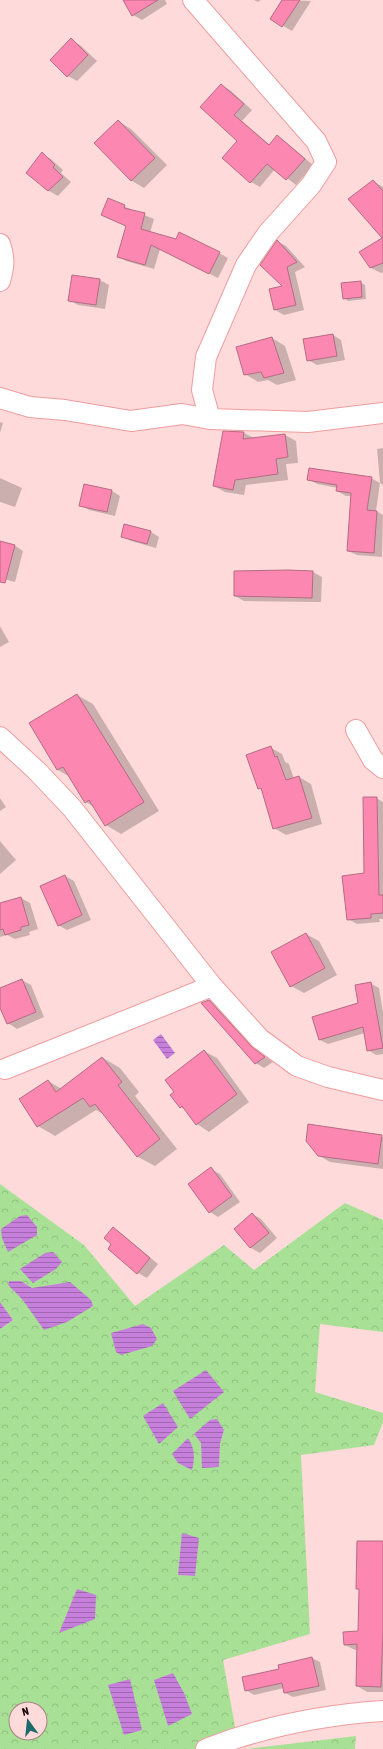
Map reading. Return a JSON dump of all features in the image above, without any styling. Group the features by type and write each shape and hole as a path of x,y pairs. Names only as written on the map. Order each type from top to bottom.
{"street":[{"path":"193,0 316,141 326,162 311,185 268,233 243,271 206,357 202,390 210,419"},
{"path":"0,244 4,255 4,268 0,281"},
{"path":"0,398 30,407 65,410 131,421 182,414 210,419 308,422 383,413"},
{"path":"356,730 373,760 383,768"},
{"path":"0,737 36,770 72,808 212,986 260,1039 297,1066 328,1077 383,1090"},
{"path":"5,1069 212,986"},
{"path":"206,1749 236,1737 304,1720 383,1711"}],"green space":[{"path":"0,1184 84,1245 135,1306 224,1245 254,1270 345,1203 383,1220 383,1332 320,1324 315,1392 383,1413 383,1422 374,1445 301,1455 310,1634 223,1660 239,1749 0,1749 0,1329 13,1320 0,1302","holes":["9,1281 21,1281 32,1288 22,1299 9,1285","224,1430 220,1444 219,1466 203,1468 201,1443","184,1693 168,1726 163,1707"]},
{"path":"356,1736 355,1749 246,1749"}],"shaded area":[{"path":"161,1034 175,1053 167,1059 153,1040"},
{"path":"27,1215 37,1227 37,1235 8,1252 2,1238 1,1229 20,1216"},
{"path":"53,1252 62,1262 56,1269 33,1283 20,1269 45,1253"},
{"path":"9,1281 21,1281 32,1288 70,1282 91,1300 93,1306 67,1322 44,1330 22,1299 8,1285"},
{"path":"0,1302 13,1320 0,1329"},
{"path":"143,1324 151,1328 157,1339 152,1346 121,1355 116,1352 111,1333"},
{"path":"206,1370 224,1392 190,1419 173,1391"},
{"path":"163,1403 178,1427 159,1444 143,1416"},
{"path":"217,1419 224,1430 220,1444 219,1467 202,1468 201,1443 194,1434 210,1420"},
{"path":"188,1438 194,1454 192,1470 178,1463 172,1454"},
{"path":"182,1533 199,1538 195,1576 178,1575"},
{"path":"77,1589 96,1595 95,1619 59,1633"},
{"path":"173,1673 184,1693 192,1714 168,1726 154,1680"},
{"path":"130,1679 142,1730 124,1735 108,1685"}],"building":[{"path":"123,0 158,0 132,16"},
{"path":"282,0 300,0 282,27 270,19"},
{"path":"71,38 88,55 67,77 50,60"},
{"path":"221,84 244,104 234,115 269,145 277,135 305,159 286,180 267,164 250,183 222,158 237,141 200,107"},
{"path":"118,120 155,158 131,181 94,143"},
{"path":"42,152 55,165 53,167 63,177 48,191 26,173"},
{"path":"373,180 383,191 383,263 370,268 359,252 382,238 348,199"},
{"path":"108,198 125,205 124,208 145,213 141,229 176,239 179,232 220,252 209,274 151,245 145,265 117,257 126,226 101,215"},
{"path":"277,240 297,262 287,267 296,305 274,310 269,289 282,286 260,265"},
{"path":"72,275 100,279 96,305 68,301"},
{"path":"361,281 362,297 343,299 341,283"},
{"path":"333,334 337,356 307,361 303,339"},
{"path":"272,337 284,373 264,378 261,372 244,375 236,347"},
{"path":"223,431 244,432 243,439 285,434 288,457 276,459 278,474 235,480 233,490 213,486"},
{"path":"309,468 372,477 367,510 377,511 374,553 347,551 351,493 336,491 337,485 307,480"},
{"path":"84,484 112,490 107,512 79,506"},
{"path":"124,524 151,531 147,544 121,537"},
{"path":"0,541 15,545 5,583 0,582"},
{"path":"234,571 313,571 312,598 234,596"},
{"path":"77,694 144,802 105,826 89,800 85,803 63,767 57,770 29,723"},
{"path":"271,746 275,757 277,756 286,780 299,776 312,818 273,829 261,788 258,789 246,755"},
{"path":"363,797 377,797 379,895 383,895 383,913 371,914 371,918 347,920 342,876 364,873"},
{"path":"65,875 82,915 58,926 40,886"},
{"path":"21,897 29,925 21,927 21,930 5,935 3,929 0,930 0,903"},
{"path":"306,933 325,968 290,987 271,952"},
{"path":"22,979 36,1012 7,1024 0,1008 0,988"},
{"path":"371,982 383,1048 367,1051 363,1027 319,1040 312,1017 358,1003 355,985"},
{"path":"209,1000 252,1047 265,1057 255,1064 201,1003"},
{"path":"204,1050 237,1094 196,1125 182,1106 180,1108 170,1095 174,1092 165,1080"},
{"path":"102,1057 122,1082 118,1085 160,1139 137,1157 95,1104 90,1107 83,1098 37,1127 19,1099 48,1080 56,1092"},
{"path":"308,1124 382,1135 378,1164 318,1156 306,1141"},
{"path":"211,1167 232,1196 209,1213 188,1184"},
{"path":"252,1213 269,1233 250,1248 234,1229"},
{"path":"113,1227 150,1258 137,1274 108,1249 111,1244 104,1238"},
{"path":"357,1541 383,1541 383,1630 381,1687 356,1686 357,1644 344,1645 343,1632 358,1631 359,1589 356,1589"},
{"path":"312,1657 319,1686 284,1693 282,1683 245,1691 242,1677 279,1669 278,1665"}]}
